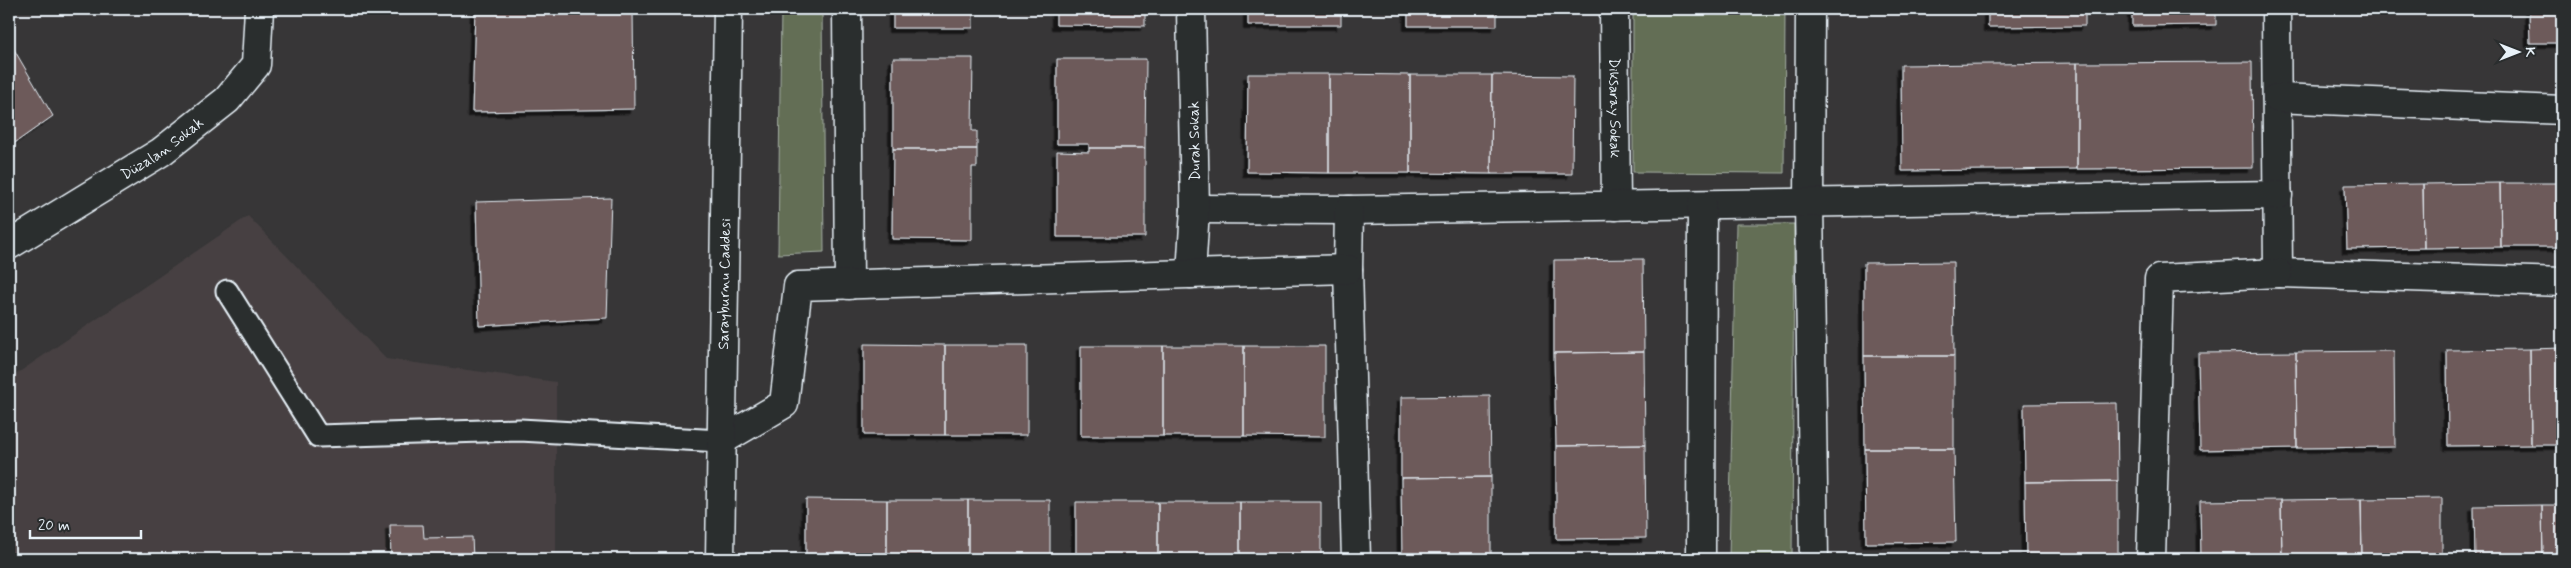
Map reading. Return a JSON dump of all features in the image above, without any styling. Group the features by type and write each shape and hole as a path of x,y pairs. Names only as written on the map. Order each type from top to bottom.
{"street":[{"name":"Düzalan Sokak","path":"9,245 161,152 227,100 256,65 259,9"},
{"name":"Sarayburnu Caddesi","path":"720,559 728,9"},
{"path":"847,9 849,285"},
{"name":"Durak Sokak","path":"1191,274 1195,209 1192,9"},
{"name":"Diksaray Sokak","path":"1614,9 1616,206"},
{"path":"1810,9 1809,203 1814,559"},
{"path":"2276,9 2278,273"},
{"path":"2277,98 2562,110"},
{"path":"1195,209 1349,210 2278,195"},
{"path":"1701,559 1702,204"},
{"path":"1349,210 1348,269 1356,559"},
{"path":"721,441 784,404 798,286 1348,269"},
{"path":"2151,559 2158,279 2278,273 2562,282"}],"lane":[{"path":"227,291 318,436 520,430 721,441"}],"shaded area":[{"path":"248,216 386,359 556,382 556,559 9,559 9,379"}],"green space":[{"path":"781,9 822,9 824,252 778,254"},
{"path":"1633,9 1785,9 1784,173 1633,172"},
{"path":"1736,224 1794,224 1792,559 1729,559"}],"building":[{"path":"475,9 633,9 634,109 472,112"},
{"path":"893,9 973,9 973,28 893,28"},
{"path":"1056,9 1145,9 1145,26 1056,25"},
{"path":"1248,9 1341,9 1341,25 1248,25"},
{"path":"1408,9 1497,9 1497,26 1408,26"},
{"path":"1988,9 2085,9 2085,26 1988,27"},
{"path":"2132,9 2216,9 2216,25 2132,26"},
{"path":"2529,9 2562,9 2562,43 2530,43"},
{"path":"9,41 53,116 9,147"},
{"path":"893,58 973,58 972,131 977,131 977,149 893,149"},
{"path":"1057,59 1146,59 1145,148 1089,148 1089,144 1057,144"},
{"path":"2252,62 2253,168 2077,169 2077,63"},
{"path":"2077,63 2077,169 1902,171 1901,65"},
{"path":"1248,74 1329,74 1329,173 1247,172"},
{"path":"1329,74 1410,75 1410,173 1329,173"},
{"path":"1410,75 1492,75 1491,174 1410,173"},
{"path":"1492,75 1573,76 1572,174 1491,174"},
{"path":"1089,148 1145,148 1145,237 1057,237 1057,151 1089,152"},
{"path":"893,149 977,149 977,167 972,167 972,240 892,239"},
{"path":"2500,183 2562,183 2562,247 2501,247"},
{"path":"2500,183 2501,247 2424,248 2423,184"},
{"path":"2423,184 2424,248 2347,249 2345,185"},
{"path":"611,198 607,318 479,326 476,202"},
{"path":"1643,259 1644,352 1554,353 1554,260"},
{"path":"1953,262 1954,356 1864,356 1864,263"},
{"path":"864,344 945,345 945,435 864,435"},
{"path":"945,345 1027,345 1027,435 945,435"},
{"path":"1081,346 1163,346 1163,436 1081,436"},
{"path":"1163,346 1244,346 1244,436 1163,436"},
{"path":"1244,346 1325,346 1325,437 1244,436"},
{"path":"2562,348 2562,445 2531,445 2530,349"},
{"path":"2530,349 2531,445 2448,446 2447,350"},
{"path":"2394,351 2395,447 2297,448 2296,352"},
{"path":"1644,352 1645,445 1556,446 1554,353"},
{"path":"2296,352 2297,448 2200,450 2198,353"},
{"path":"1864,356 1954,356 1954,449 1865,449"},
{"path":"1490,396 1491,477 1401,478 1401,397"},
{"path":"2117,403 2118,481 2025,482 2024,404"},
{"path":"1645,445 1646,538 1556,539 1556,446"},
{"path":"1865,449 1954,449 1956,542 1866,543"},
{"path":"1491,477 1491,558 1402,559 1401,478"},
{"path":"2118,481 2118,559 2026,559 2025,482"},
{"path":"2442,498 2442,559 2362,559 2361,499"},
{"path":"806,499 887,500 887,559 806,559"},
{"path":"2361,499 2362,559 2282,559 2281,500"},
{"path":"887,500 968,500 968,559 887,559"},
{"path":"968,500 1050,500 1050,559 968,559"},
{"path":"2281,500 2282,559 2201,559 2200,501"},
{"path":"1076,502 1158,502 1158,559 1076,559"},
{"path":"1158,502 1240,502 1240,559 1158,559"},
{"path":"1240,502 1321,502 1321,559 1240,559"},
{"path":"2542,505 2543,559 2475,559 2474,506"},
{"path":"2542,505 2562,505 2562,559 2543,559"},
{"path":"390,525 423,525 424,538 472,537 473,559 391,559"}]}
